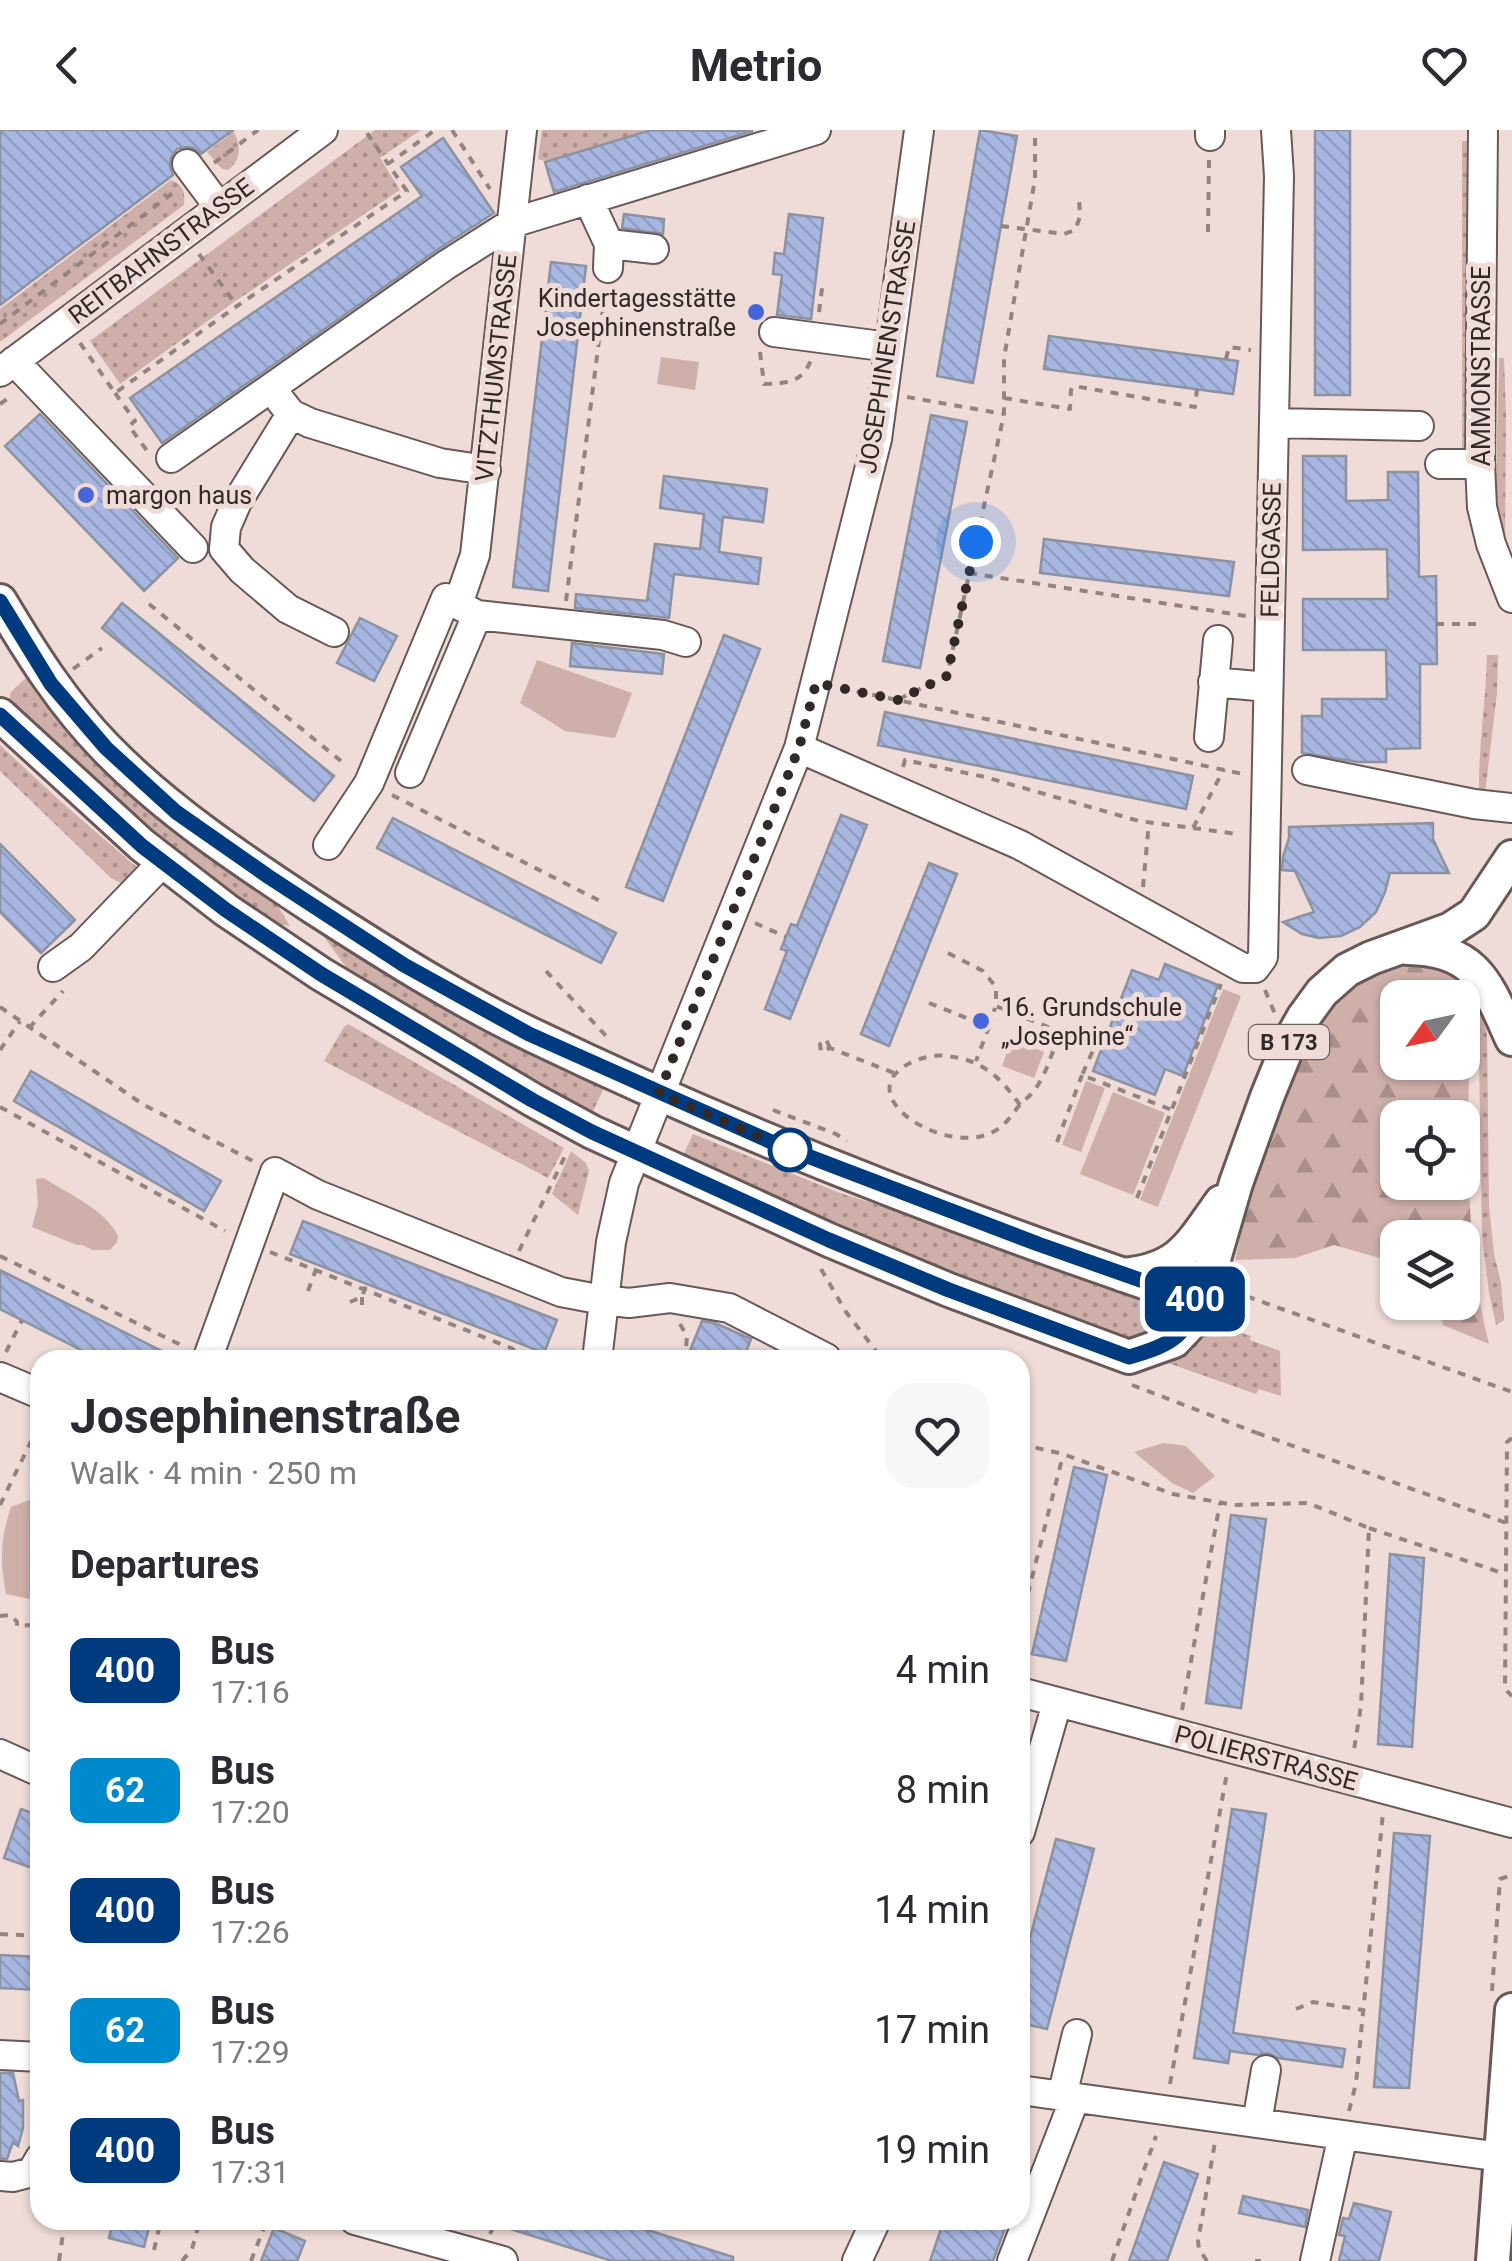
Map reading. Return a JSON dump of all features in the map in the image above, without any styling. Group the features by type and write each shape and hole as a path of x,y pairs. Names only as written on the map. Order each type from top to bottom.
{"main road":[{"path":"0,600 51,684 106,748 176,812 404,965 529,1034 848,1173 1200,1301 1191,1323 1174,1341 1129,1357 829,1240 592,1132 354,994 226,910 142,846 0,715"},
{"path":"1399,948 1451,929 1474,914 1512,857"},
{"name":"B 173","path":"1200,1301 1236,1183 1289,1043 1322,992 1347,970 1399,948 1430,948 1452,954 1487,985 1512,1039"},
{"path":"1124,1276 1160,1269 1179,1258 1236,1183"},
{"path":"1493,2261 1504,2218 1501,2157 1512,2010"}],"street":[{"name":"REITBAHNSTRASSE","path":"15,371 219,207 323,130"},
{"name":"VITZTHUMSTRASSE","path":"410,773 468,609 522,130"},
{"path":"160,456 270,387 446,264 512,223 816,130"},
{"name":"JOSEPHINENSTRASSE","path":"598,1350 610,1242 635,1150 799,748 877,438 919,130"},
{"name":"FELDGASSE","path":"1255,968 1263,956 1279,176 1276,130"},
{"name":"AMMONSTRASSE","path":"1484,132 1482,507 1491,544 1512,598"},
{"path":"192,170 219,207"},
{"path":"588,200 608,256 654,249"},
{"path":"774,332 889,347"},
{"path":"15,371 192,548"},
{"path":"270,387 290,414 310,423 440,463 486,470"},
{"path":"290,414 237,502 226,528 224,549 242,570 288,608 334,632"},
{"path":"1274,423 1419,426"},
{"path":"1440,464 1480,464"},
{"path":"328,845 369,783 446,598 468,609 663,635 686,642"},
{"path":"1209,737 1218,640"},
{"path":"1213,682 1268,688"},
{"path":"799,748 1020,845 1243,968 1255,968"},
{"path":"1306,770 1512,808"},
{"path":"53,966 82,947 163,862"},
{"path":"210,1350 275,1172 318,1195 561,1292 628,1302 670,1298 729,1308 810,1350"},
{"path":"0,1377 30,1390"},
{"name":"POLIERSTRASSE","path":"1030,1695 1512,1822"},
{"path":"1030,1797 1057,1703"},
{"path":"0,1754 30,1768"},
{"path":"1030,2209 1069,2097 1077,2034"},
{"path":"0,2055 30,2057"},
{"path":"1257,2123 1266,2070"},
{"path":"1030,2091 1501,2157"},
{"path":"1314,2261 1343,2135"},
{"path":"391,2230 503,2261"},
{"path":"857,2261 871,2230"},
{"path":"1012,2261 1023,2230"}],"path":[{"path":"0,324 192,170 258,130"},
{"path":"388,164 435,130"},
{"path":"452,130 490,189"},
{"path":"898,700 947,676 1004,414 1004,358 1034,179 1035,130"},
{"path":"115,392 407,191 367,133"},
{"path":"1208,232 1210,133"},
{"path":"1001,226 1064,234 1075,230 1080,216 1079,197"},
{"path":"199,254 237,306"},
{"path":"563,624 608,256"},
{"path":"80,342 136,422 129,426 160,456"},
{"path":"1226,360 1228,346 1275,353"},
{"path":"0,404 15,371"},
{"path":"1004,398 1070,409 1070,390 1074,386 1195,407 1197,389"},
{"path":"883,392 1004,414"},
{"path":"969,573 1270,620"},
{"path":"1436,624 1480,624"},
{"path":"93,656 102,648"},
{"path":"816,683 1267,779"},
{"path":"894,790 905,760 1149,822 1237,834"},
{"path":"1193,828 1224,769"},
{"path":"1141,911 1149,822"},
{"path":"755,922 786,937"},
{"path":"948,953 984,972 996,987 996,1006 976,1062"},
{"path":"1255,968 1289,1043"},
{"path":"546,971 610,1041"},
{"path":"1137,1198 1221,983 1232,987"},
{"path":"929,1003 989,1027"},
{"path":"0,1006 144,1106 275,1172"},
{"path":"996,1006 1095,1046 1057,1142"},
{"path":"0,1050 20,1022"},
{"path":"1020,1105 1003,1081 976,1062 943,1055 916,1060 894,1073 889,1090 908,1120 942,1136 961,1138 993,1132 1008,1121 1039,1084 1060,1032"},
{"path":"830,1048 894,1073"},
{"path":"1082,1074 1172,1110"},
{"path":"509,1271 570,1146"},
{"path":"0,1256 189,1350"},
{"path":"822,1260 820,1267 846,1312 875,1350"},
{"path":"308,1291 318,1264"},
{"path":"362,1308 367,1284"},
{"path":"350,1302 362,1297"},
{"path":"412,1309 416,1303"},
{"path":"1263,1303 1512,1392"},
{"path":"0,1362 22,1320"},
{"path":"462,1328 464,1322"},
{"path":"512,1348 513,1341"},
{"path":"1257,1433 1512,1525"},
{"path":"1509,1440 1505,1688 1512,1696"},
{"path":"0,1505 30,1444"},
{"path":"1030,1446 1063,1454 1173,1494 1234,1505 1308,1503 1505,1574"},
{"path":"1030,1585 1063,1454"},
{"path":"1178,1735 1220,1502"},
{"path":"1349,1780 1362,1706 1369,1528"},
{"path":"0,1616 11,1615 17,1626 30,1625"},
{"path":"1112,2261 1165,2110 1232,1749"},
{"path":"1343,2135 1356,2082 1386,1790"},
{"path":"1500,1879 1512,1876"},
{"path":"0,1934 30,1936"},
{"path":"1296,2009 1313,2002 1363,2010"},
{"path":"1207,2261 1198,2241 1218,2118"},
{"path":"59,2261 64,2230"},
{"path":"154,2250 159,2230"},
{"path":"182,2261 192,2249 197,2230"},
{"path":"251,2261 264,2230"},
{"path":"61,2250 68,2261"}],"green space":[{"path":"227,130 233,130 239,146 236,162 228,170 222,169 207,152 228,136"},
{"path":"375,130 421,130 380,158 400,190 120,384 90,341"},
{"path":"542,130 648,130 545,161 538,159"},
{"path":"1462,141 1470,141 1469,457 1462,456"},
{"path":"171,180 183,190 184,205 0,342 0,309"},
{"path":"661,357 699,362 695,390 657,384"},
{"path":"1499,358 1504,358 1506,413 1505,549 1495,524"},
{"path":"1487,655 1498,655 1497,693 1485,793 1479,795 1480,760"},
{"path":"537,660 632,693 615,738 565,731 520,703"},
{"path":"29,675 268,890 290,926 272,924 185,868 8,705 11,692"},
{"path":"0,745 147,876 135,890 111,878 0,771"},
{"path":"311,919 606,1084 590,1117 362,989"},
{"path":"1409,963 1435,966 1462,980 1380,980 1380,1080 1469,1080 1468,1100 1380,1100 1380,1200 1470,1200 1471,1220 1380,1220 1380,1258 1334,1245 1295,1258 1235,1260 1252,1182 1299,1054 1338,996 1384,968"},
{"path":"1223,989 1241,996 1158,1207 1140,1200"},
{"path":"1480,1007 1487,1034 1489,1206 1504,1320 1496,1325 1482,1236"},
{"path":"348,1024 564,1148 548,1178 324,1061"},
{"path":"1012,1039 1044,1052 1034,1078 1002,1066"},
{"path":"1086,1081 1105,1088 1081,1152 1062,1145"},
{"path":"1113,1092 1165,1113 1133,1195 1080,1174"},
{"path":"693,1134 840,1193 948,1227 1185,1312 1160,1332 1129,1337 955,1273 838,1223 785,1211 681,1160"},
{"path":"571,1151 586,1163 589,1171 578,1215 552,1194"},
{"path":"44,1178 85,1203 112,1226 118,1236 110,1250 93,1250 32,1227 38,1204 36,1179"},
{"path":"1480,1301 1489,1344 1443,1325 1442,1320 1480,1320"},
{"path":"1206,1321 1251,1336 1250,1340 1280,1351 1281,1396 1259,1389 1256,1394 1162,1361"},
{"path":"1163,1443 1186,1446 1215,1476 1193,1493 1172,1483 1134,1452"},
{"path":"30,1500 30,1599 6,1594 2,1550 11,1507"}],"building":[{"path":"0,130 233,130 201,154 193,148 177,149 171,158 173,175 0,305"},
{"path":"651,130 753,131 554,192 545,162"},
{"path":"980,130 1017,136 973,383 937,376"},
{"path":"1315,130 1350,130 1350,395 1315,395"},
{"path":"443,138 494,213 162,443 130,398 422,196 401,167"},
{"path":"624,214 664,219 663,234 622,228"},
{"path":"789,214 823,218 811,319 777,315 782,275 773,274 775,253 784,254"},
{"path":"551,262 586,266 548,591 513,587"},
{"path":"1049,336 1238,361 1233,394 1044,369"},
{"name":"margon haus","path":"40,414 178,558 144,591 5,446"},
{"path":"931,415 967,422 920,668 883,661"},
{"path":"1303,456 1346,456 1346,501 1388,500 1388,472 1418,472 1419,577 1436,576 1437,664 1420,664 1420,748 1386,749 1386,762 1302,753 1302,716 1322,716 1322,699 1387,699 1386,650 1303,650 1303,599 1388,599 1387,549 1303,550"},
{"path":"664,476 767,489 763,522 723,517 719,552 761,558 758,584 674,574 669,618 575,608 576,594 647,601 655,544 700,549 704,514 660,508"},
{"path":"1044,539 1234,562 1229,596 1040,573"},
{"path":"122,603 334,776 314,801 102,628"},
{"path":"360,618 397,636 374,681 337,663"},
{"path":"724,635 760,649 663,901 626,887"},
{"path":"572,643 664,654 662,674 570,666"},
{"path":"885,712 1193,776 1186,809 878,745"},
{"path":"841,815 867,825 790,1019 765,1009 787,951 781,949 791,924 797,926"},
{"path":"393,818 616,933 601,963 377,848"},
{"path":"1433,823 1433,839 1449,873 1390,873 1376,912 1360,927 1341,936 1319,938 1302,934 1283,922 1314,912 1295,871 1282,870 1289,827"},
{"path":"0,844 75,920 41,953 0,912"},
{"path":"929,863 957,874 889,1046 861,1034"},
{"path":"1165,964 1218,985 1183,1076 1165,1069 1155,1095 1093,1071 1132,970 1159,980"},
{"path":"31,1071 221,1181 204,1211 14,1101"},
{"path":"303,1221 557,1320 545,1350 536,1350 290,1254"},
{"path":"0,1270 160,1350 81,1350 0,1309"},
{"path":"702,1321 751,1339 747,1350 690,1350"},
{"path":"1074,1467 1107,1475 1066,1661 1032,1654"},
{"path":"1231,1515 1266,1519 1241,1708 1206,1703"},
{"path":"1390,1554 1424,1558 1412,1747 1378,1744"},
{"path":"21,1809 30,1812 30,1867 4,1858"},
{"path":"1232,1809 1266,1814 1233,2033 1345,2049 1342,2067 1278,2058 1268,2053 1230,2051 1228,2063 1194,2058"},
{"path":"1394,1833 1430,1836 1409,2088 1374,2087"},
{"path":"1056,1839 1094,1849 1047,2029 1030,2025 1030,1938"},
{"path":"0,1955 30,1956 30,1990 0,1988"},
{"path":"0,2073 13,2073 19,2101 23,2100 23,2128 18,2146 13,2142 7,2159 0,2159"},
{"path":"1164,2162 1198,2174 1167,2261 1129,2261"},
{"path":"1243,2196 1308,2210 1305,2227 1239,2213"},
{"path":"1354,2203 1391,2212 1379,2261 1339,2261 1345,2236 1339,2235 1343,2218 1349,2219"},
{"path":"111,2230 148,2230 144,2247 109,2238"},
{"path":"273,2230 305,2241 297,2261 261,2261"},
{"path":"514,2230 648,2230 733,2257 733,2261 612,2261"},
{"path":"941,2230 1004,2230 993,2261 930,2261"}],"bus line":[{"name":"400","path":"0,601 51,684 106,748 176,812 404,965 529,1034 776,1144 1200,1301 1191,1323 1174,1341 1129,1357 829,1240 592,1132 321,974 226,910 142,846 0,715"}],"place":[{"name":"Kindertagesstätte Josephinenstraße","path":"756,312"},
{"name":"margon haus","path":"86,495"},
{"name":"16. Grundschule „Josephine“","path":"981,1021"}],"route":[{"path":"790,1150 659,1093 799,748 816,683 898,700 947,676 976,542"}]}
